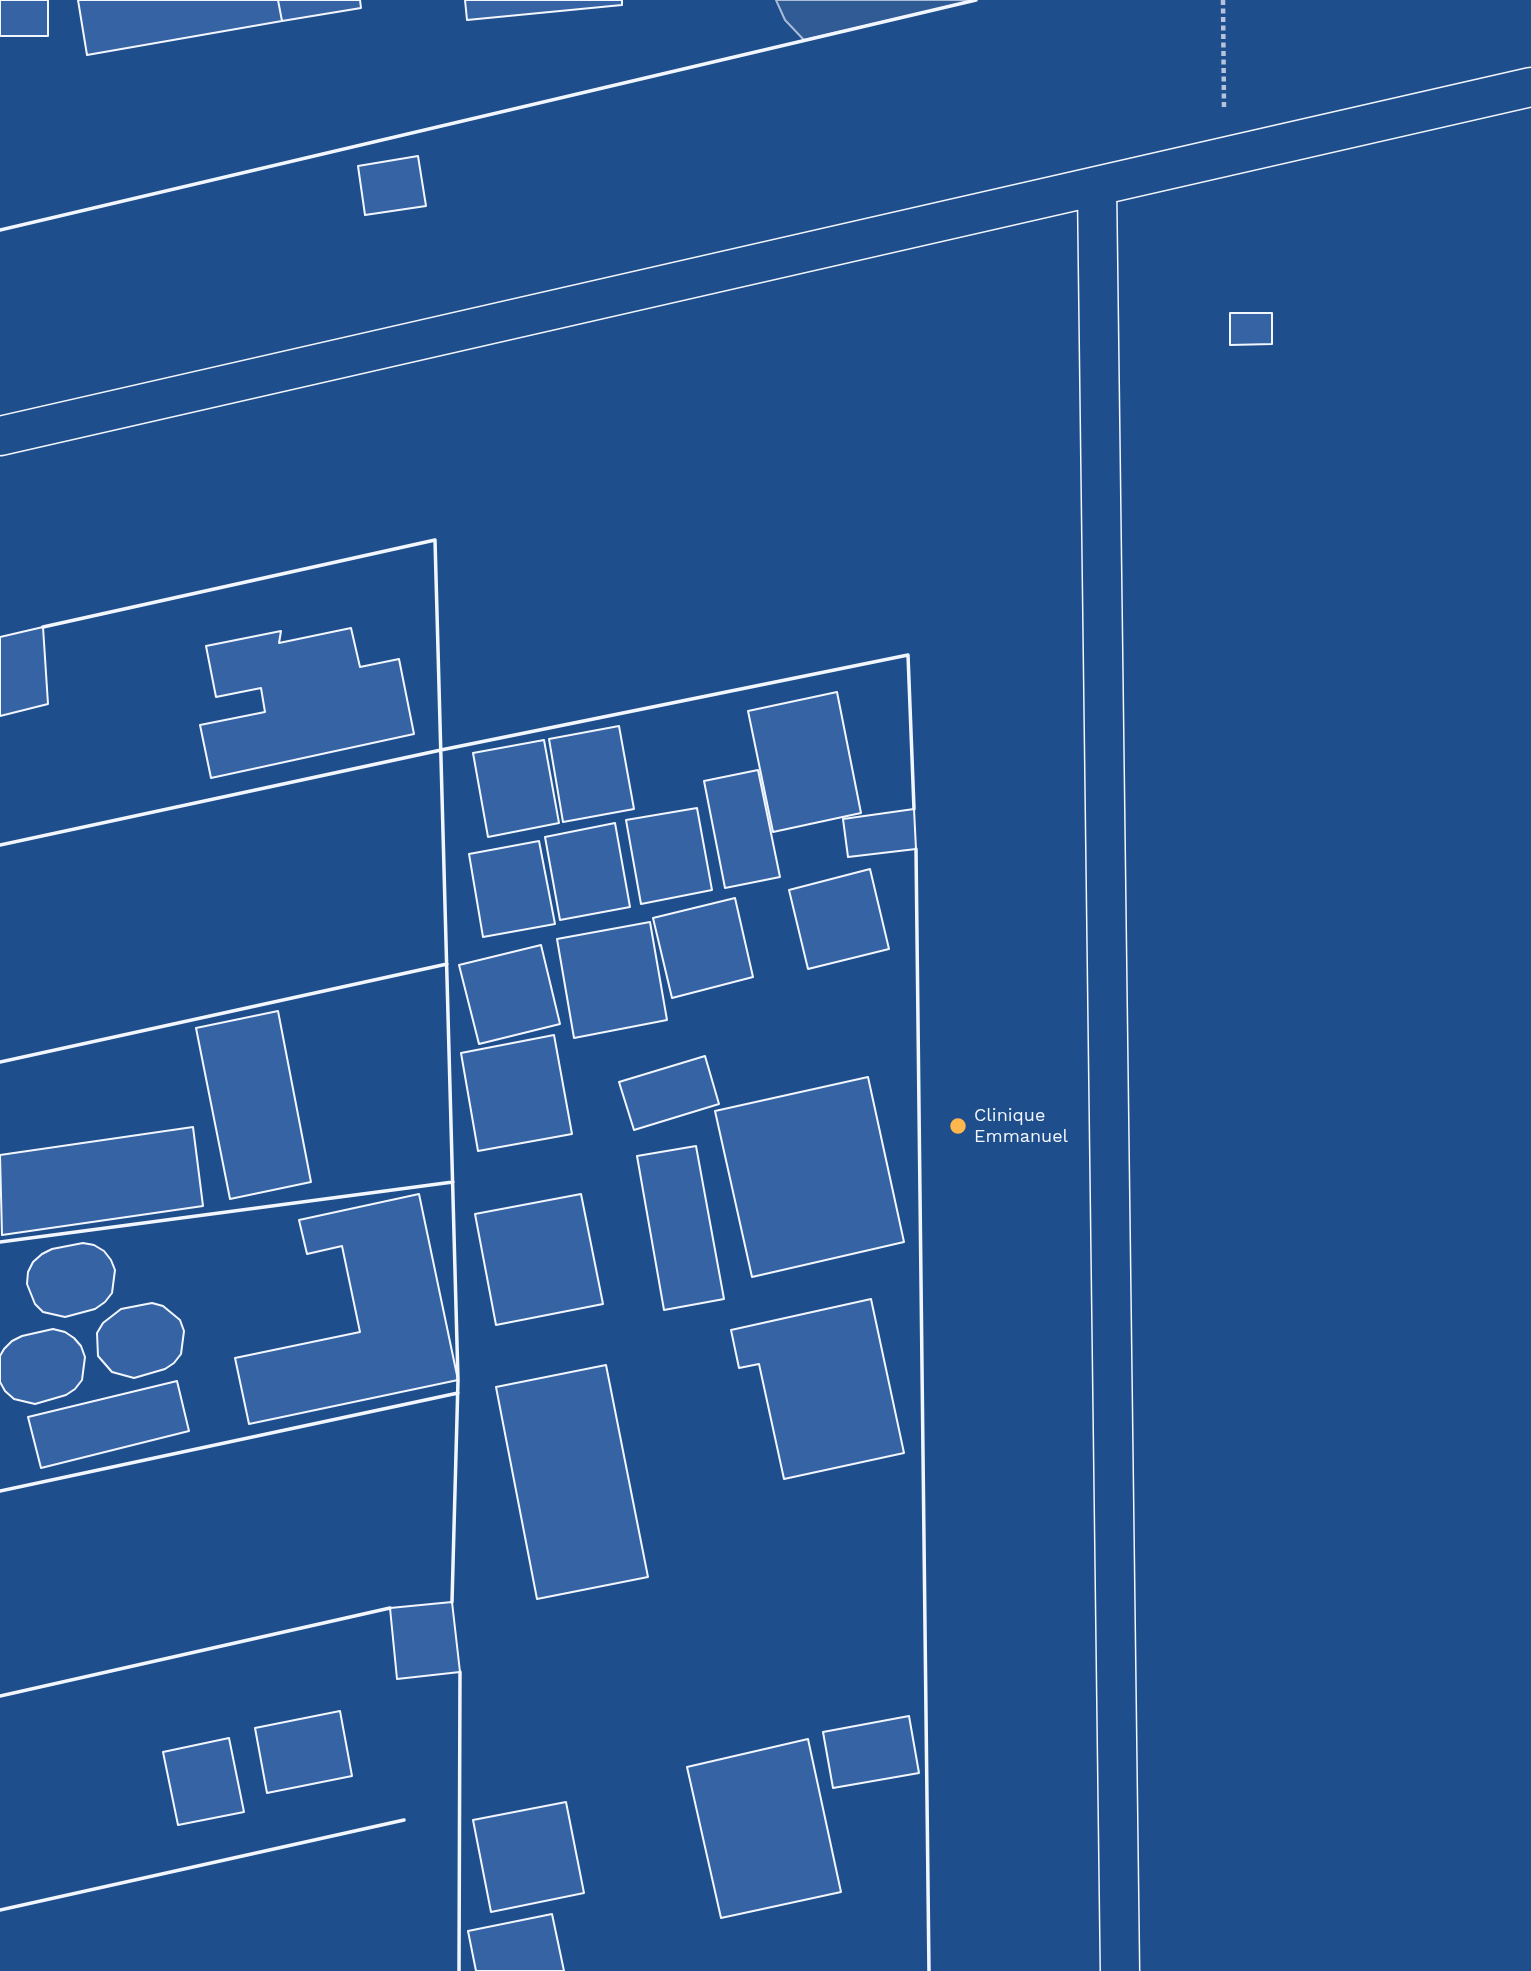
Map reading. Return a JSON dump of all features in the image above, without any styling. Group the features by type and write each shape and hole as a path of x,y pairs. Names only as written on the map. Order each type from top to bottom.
{"street":[{"path":"0,436 1531,87"},
{"path":"1097,187 1120,1971"}],"path":[{"path":"1223,0 1225,158"}],"shaded area":[{"path":"776,0 976,0 804,40 785,20"}],"building":[{"path":"0,0 48,0 48,36 0,36"},
{"path":"78,0 278,0 282,21 87,55"},
{"path":"278,0 360,0 361,8 282,21"},
{"path":"465,0 622,0 622,5 467,20"},
{"path":"418,156 426,206 365,215 358,166"},
{"path":"1230,313 1272,313 1272,344 1230,345"},
{"path":"43,627 48,704 0,716 0,637"},
{"path":"351,628 360,667 399,659 414,734 211,778 200,725 265,712 261,688 216,697 206,646 281,631 279,643"},
{"path":"837,692 861,813 773,832 748,711"},
{"path":"619,726 634,809 563,822 549,739"},
{"path":"544,740 559,823 488,837 473,753"},
{"path":"758,770 780,877 725,888 704,781"},
{"path":"697,808 712,890 641,904 626,820"},
{"path":"914,809 916,849 848,857 843,819"},
{"path":"615,823 630,907 560,920 545,837"},
{"path":"539,841 555,924 483,937 469,854"},
{"path":"870,869 889,949 808,969 789,890"},
{"path":"735,898 753,977 672,998 653,918"},
{"path":"650,922 667,1020 574,1038 557,939"},
{"path":"541,945 560,1024 479,1044 459,965"},
{"path":"278,1011 311,1182 230,1199 196,1028"},
{"path":"554,1035 572,1134 478,1151 461,1053"},
{"path":"705,1056 719,1104 634,1130 619,1082"},
{"path":"868,1077 904,1242 752,1277 715,1111"},
{"path":"193,1127 203,1206 2,1235 0,1155"},
{"path":"696,1146 724,1299 664,1310 637,1156"},
{"path":"419,1194 458,1380 249,1424 235,1358 360,1332 342,1246 307,1254 299,1220"},
{"path":"581,1194 603,1304 496,1325 475,1214"},
{"path":"83,1243 104,1251 111,1260 115,1270 112,1293 95,1309 65,1317 43,1312 35,1304 27,1284 28,1272 33,1262 52,1249"},
{"path":"871,1299 904,1453 784,1479 759,1364 739,1368 731,1330"},
{"path":"152,1303 163,1306 180,1320 184,1331 181,1354 165,1369 134,1378 112,1372 98,1356 97,1333 103,1323 121,1309"},
{"path":"53,1329 65,1332 81,1346 85,1357 82,1380 66,1395 35,1404 14,1399 0,1382 0,1356 12,1341"},
{"path":"606,1365 648,1577 537,1599 496,1387"},
{"path":"177,1381 189,1431 41,1468 28,1417"},
{"path":"452,1602 460,1672 397,1679 390,1608"},
{"path":"340,1711 352,1776 267,1793 255,1728"},
{"path":"909,1716 919,1773 833,1788 823,1732"},
{"path":"229,1738 244,1812 178,1825 163,1752"},
{"path":"808,1739 841,1892 721,1918 687,1767"},
{"path":"566,1802 584,1893 491,1912 473,1820"},
{"path":"552,1914 564,1971 476,1971 468,1931"}],"wall":[{"path":"0,230 976,0"},
{"path":"43,627 435,540 458,1380 452,1602"},
{"path":"0,845 441,750 908,655 914,809"},
{"path":"916,849 929,1971"},
{"path":"0,1062 447,964"},
{"path":"0,1242 453,1182"},
{"path":"0,1491 458,1393"},
{"path":"0,1696 390,1608"},
{"path":"459,1971 460,1672"},
{"path":"0,1910 404,1820"}],"place":[{"name":"Clinique Emmanuel","path":"958,1126"}]}
